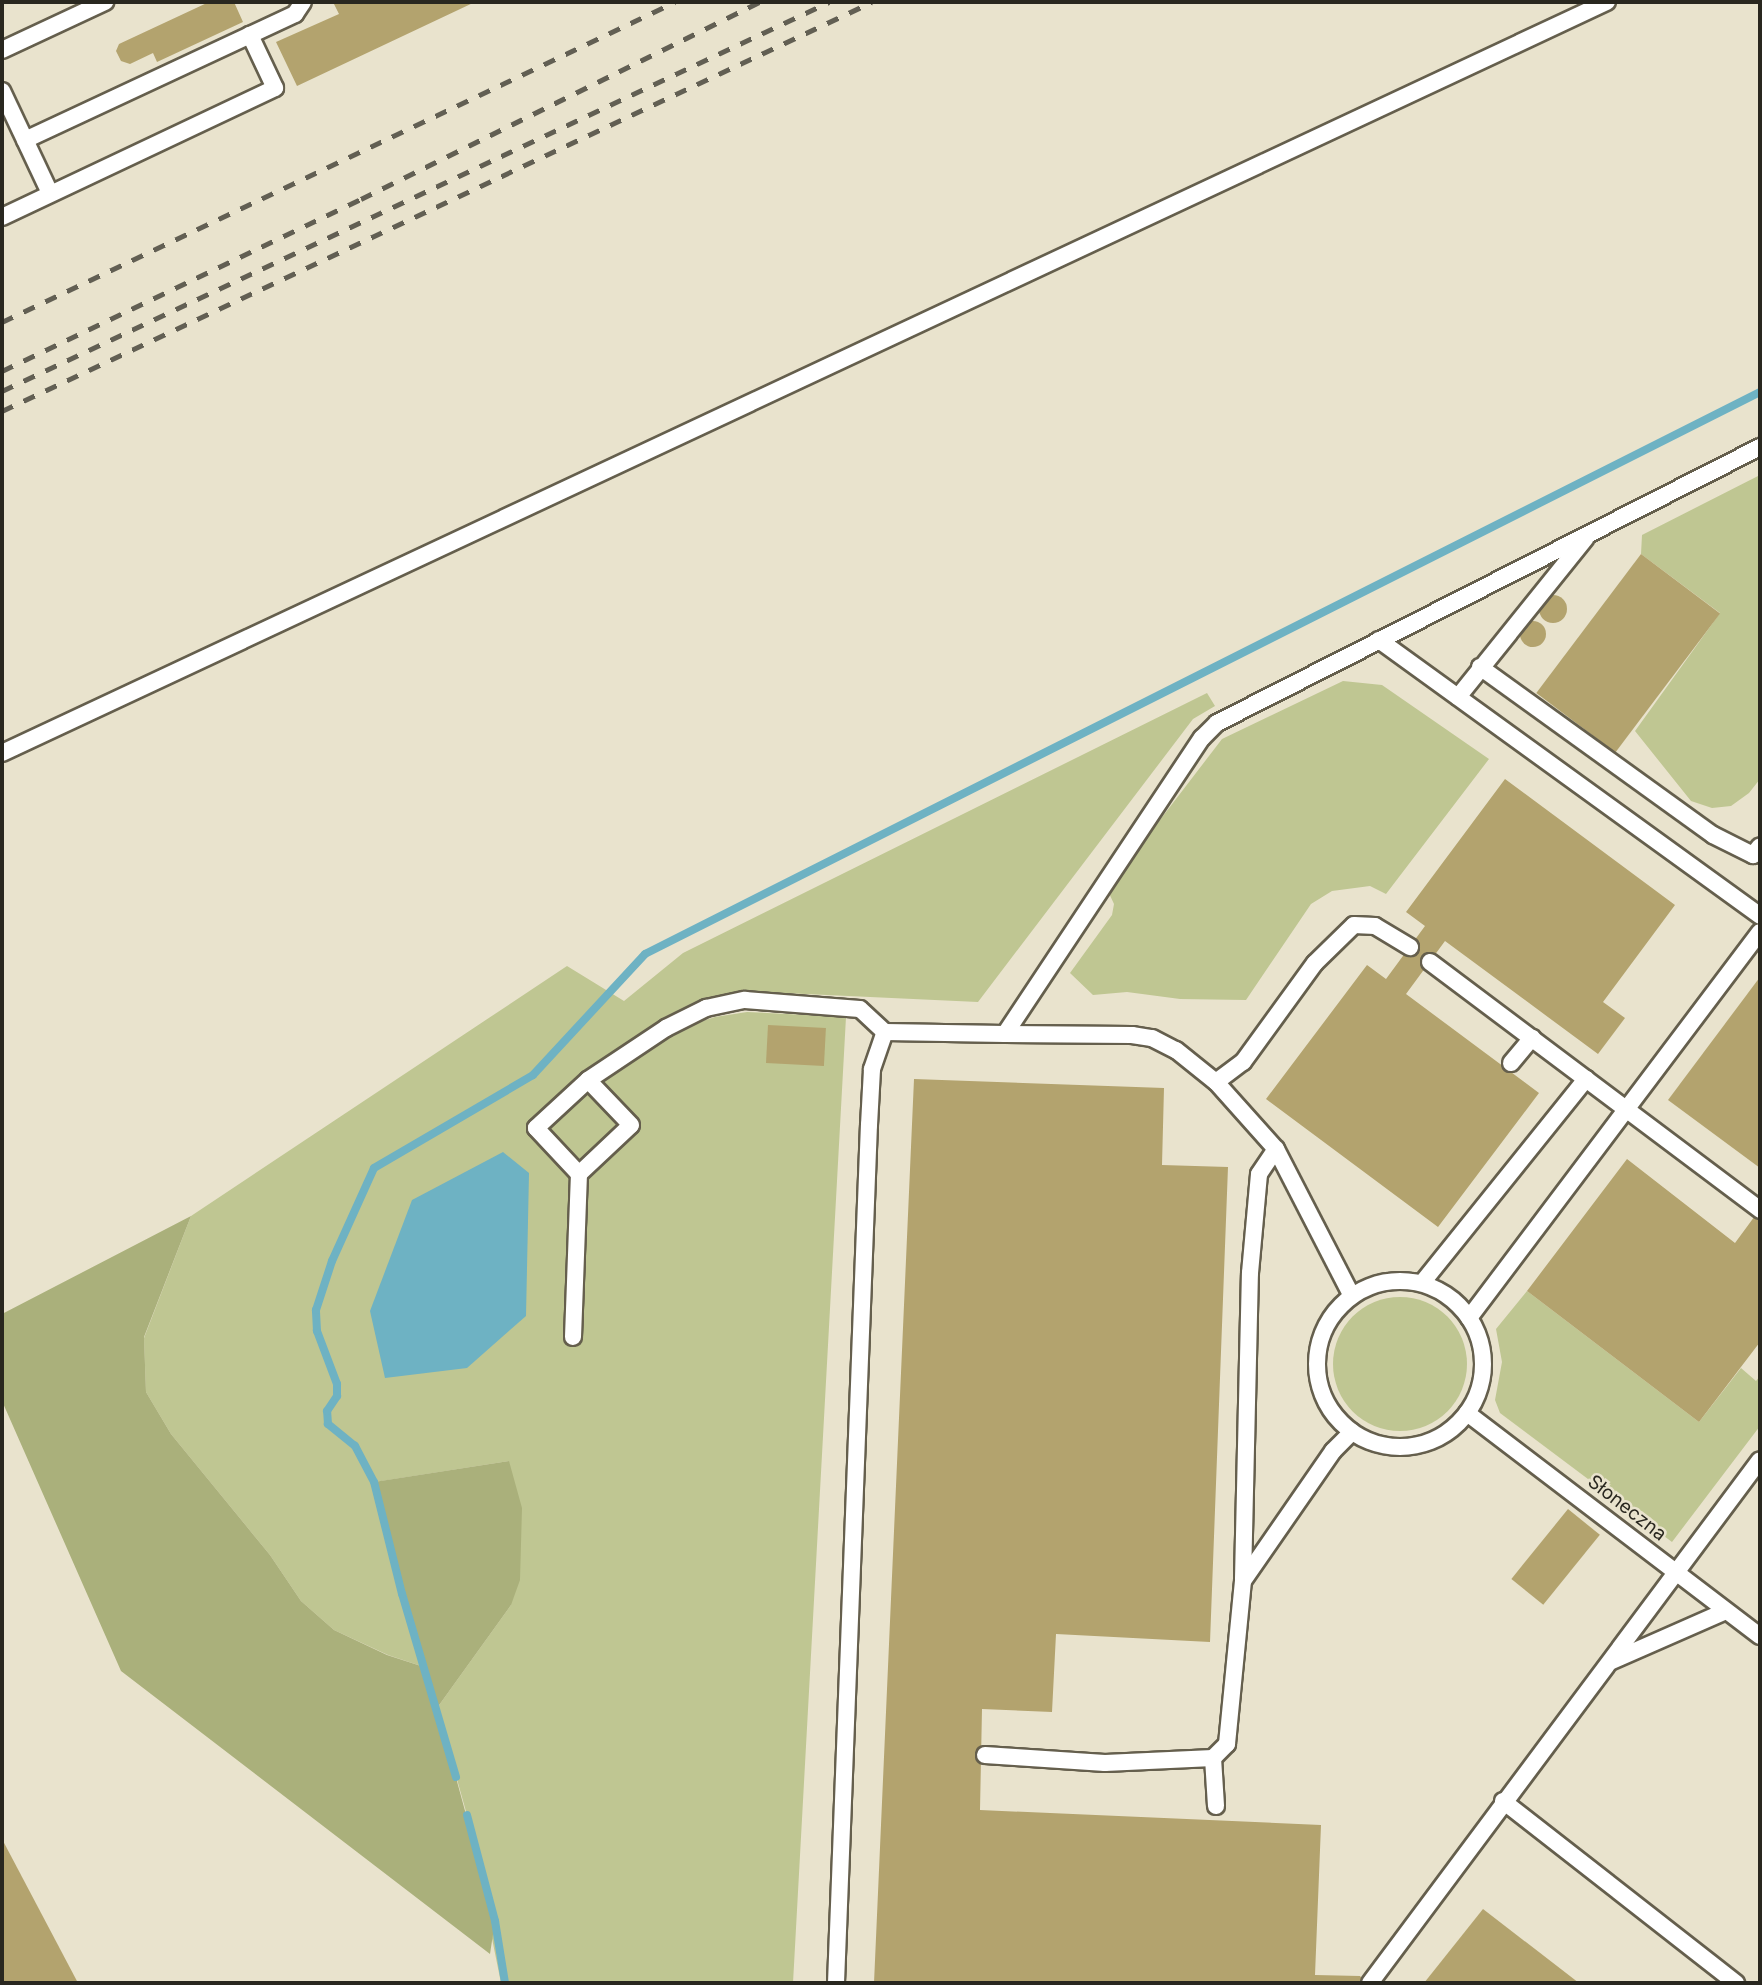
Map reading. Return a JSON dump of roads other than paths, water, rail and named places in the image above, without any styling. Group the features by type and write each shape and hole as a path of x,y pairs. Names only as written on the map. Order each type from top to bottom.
{"lane":[{"path":"2,50 105,2"},
{"path":"25,141 295,13 303,2"},
{"path":"2,753 1607,2"},
{"path":"2,216 275,88 250,35"},
{"path":"2,91 50,193"},
{"path":"1005,1034 1202,738 1217,723 1760,447"},
{"path":"1458,697 1479,667 1589,534"},
{"path":"1379,640 1760,916"},
{"path":"1479,667 1713,835 1753,855 1760,846"},
{"path":"1216,1082 1243,1062 1315,963 1354,925 1375,926 1410,947"},
{"path":"1469,1318 1760,932"},
{"path":"1430,962 1760,1210"},
{"path":"579,1174 536,1128 588,1080 666,1027 706,1008 745,1000 860,1009 885,1032 1083,1033 1152,1038 1177,1050 1216,1082 1276,1149 1352,1296"},
{"path":"836,1983 869,1125 872,1069 885,1032"},
{"path":"1511,1063 1532,1038"},
{"path":"1422,1283 1586,1079"},
{"path":"573,1337 579,1174 631,1125 588,1080"},
{"path":"985,1755 1105,1763 1213,1759 1227,1744 1243,1581 1250,1273 1259,1174 1276,1149"},
{"path":"1384,1282 1422,1283 1450,1297 1469,1318 1478,1336 1482,1376 1467,1413 1451,1430 1431,1442 1409,1447 1385,1446 1352,1432 1329,1409 1320,1388 1316,1365 1319,1342 1329,1321 1352,1296 1384,1282"},
{"name":"Słoneczna","path":"1467,1413 1760,1636"},
{"path":"1243,1581 1333,1451 1352,1432"},
{"path":"1370,1983 1503,1801 1760,1460"},
{"path":"1610,1662 1726,1611"},
{"path":"1213,1759 1216,1806"},
{"path":"1503,1801 1736,1983"}],"water":[{"path":"503,1152 529,1173 526,1316 467,1368 385,1378 370,1311 412,1200"}],"waterway":[{"path":"456,1777 402,1594 374,1482 355,1446 328,1424 327,1411 337,1396 337,1384 317,1331 316,1310 332,1261 374,1168 533,1075 645,954 1760,392"},
{"path":"467,1815 495,1921 505,1983"}],"railway":[{"path":"2,322 675,2"},
{"path":"2,371 361,199 760,2"},
{"path":"2,391 829,2"},
{"path":"2,411 872,2"}]}
